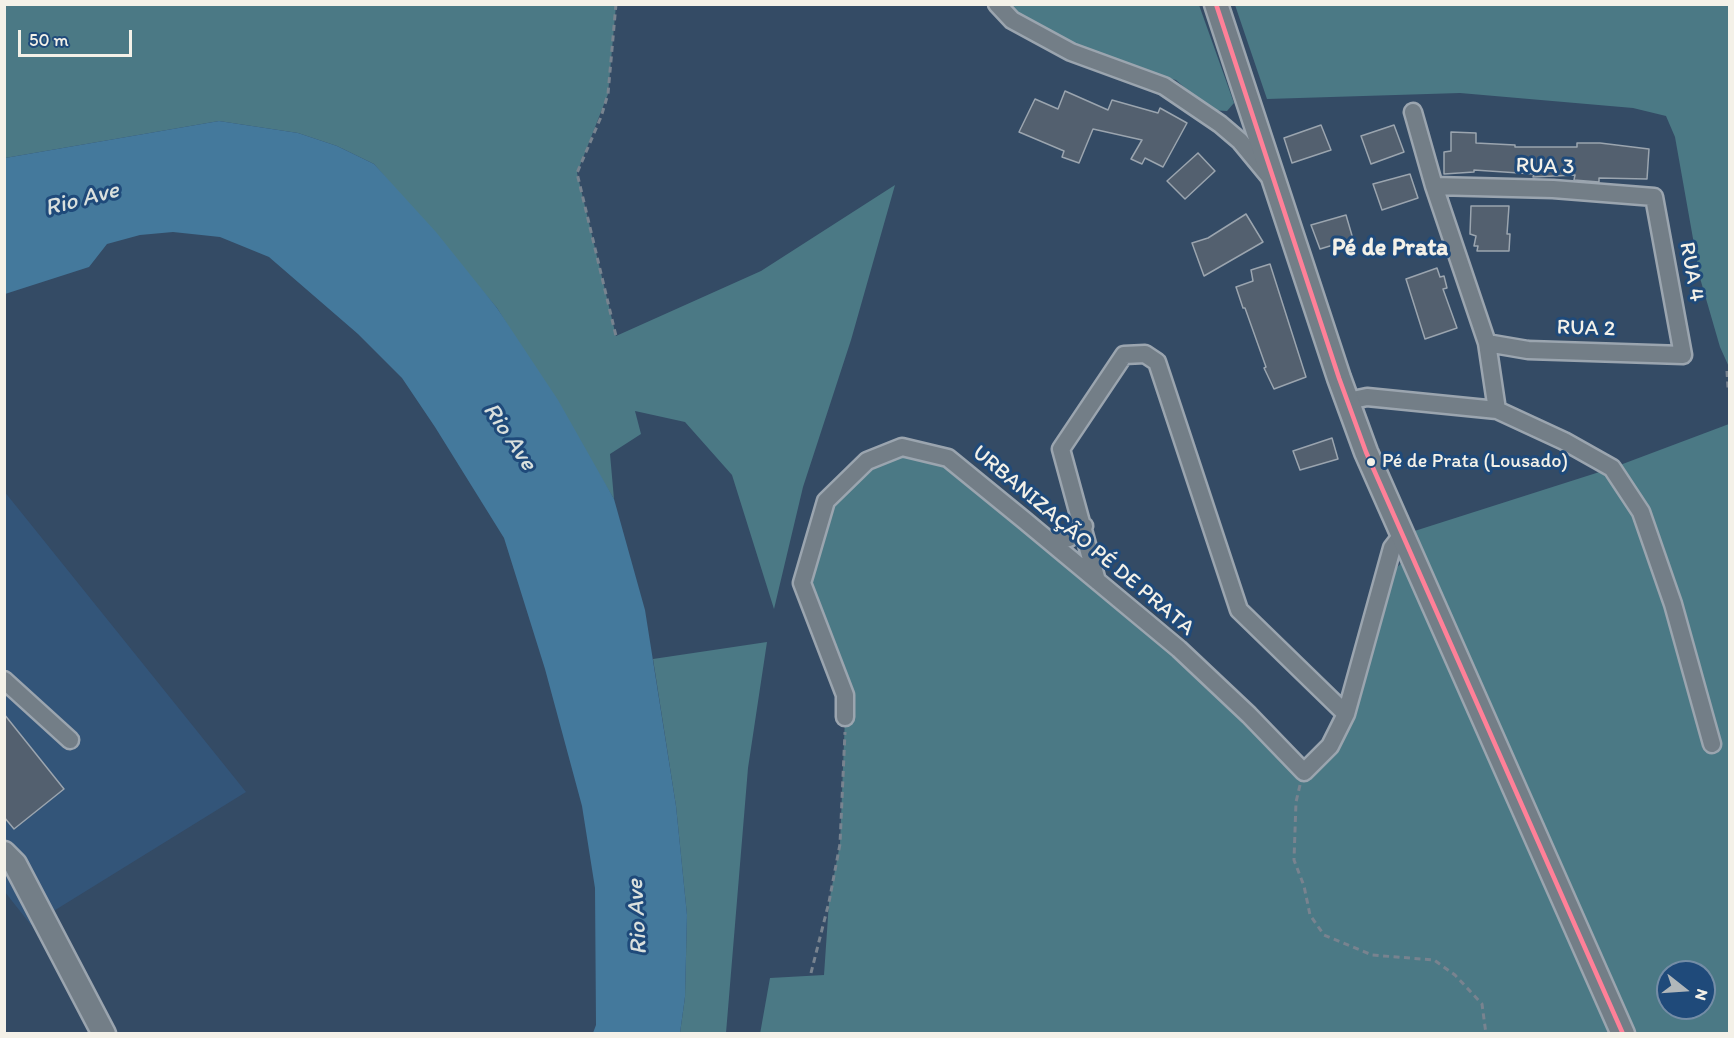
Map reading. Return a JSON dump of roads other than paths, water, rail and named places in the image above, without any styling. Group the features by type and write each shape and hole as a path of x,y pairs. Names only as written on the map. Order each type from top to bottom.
{"street":[{"path":"997,4 1012,20 1071,52 1164,86 1220,124 1240,141 1277,186"},
{"path":"1216,4 1368,455 1623,1034"},
{"path":"1220,124 1237,122 1246,117 1250,108"},
{"path":"1413,112 1434,186 1487,343 1497,410"},
{"name":"RUA 3","path":"1434,186 1553,189 1654,197"},
{"name":"RUA 4","path":"1654,197 1683,355"},
{"name":"RUA 2","path":"1487,343 1528,350 1683,355"},
{"path":"1097,581 1084,526 1061,449 1124,355 1145,354 1157,362 1239,610 1346,714 1392,548 1402,535"},
{"path":"1348,401 1367,397 1497,410 1564,441 1612,468 1641,512 1673,604 1712,744"},
{"name":"URBANIZAÇÃO PÉ DE PRATA","path":"845,717 845,695 802,583 826,501 867,460 902,447 948,458 1179,650 1249,715 1304,772 1330,746 1346,714"},
{"path":"1050,541 1069,538 1084,526"},
{"path":"1383,582 1404,560 1412,557"},
{"path":"4,680 70,740"},
{"path":"4,853 15,864 104,1034"}],"water":[{"name":"Rio Ave","path":"219,121 298,133 337,146 374,164 436,232 497,308 558,400 614,499 645,610 676,806 687,915 685,997 680,1033 593,1033 596,1025 595,888 582,806 545,669 504,538 402,378 358,334 269,257 220,237 173,232 140,235 107,244 89,267 5,294 5,158"}],"place":[{"name":"Pé de Prata (Lousado)","path":"1371,462"}],"district":[{"name":"Pé de Prata","path":"1390,249"}]}
